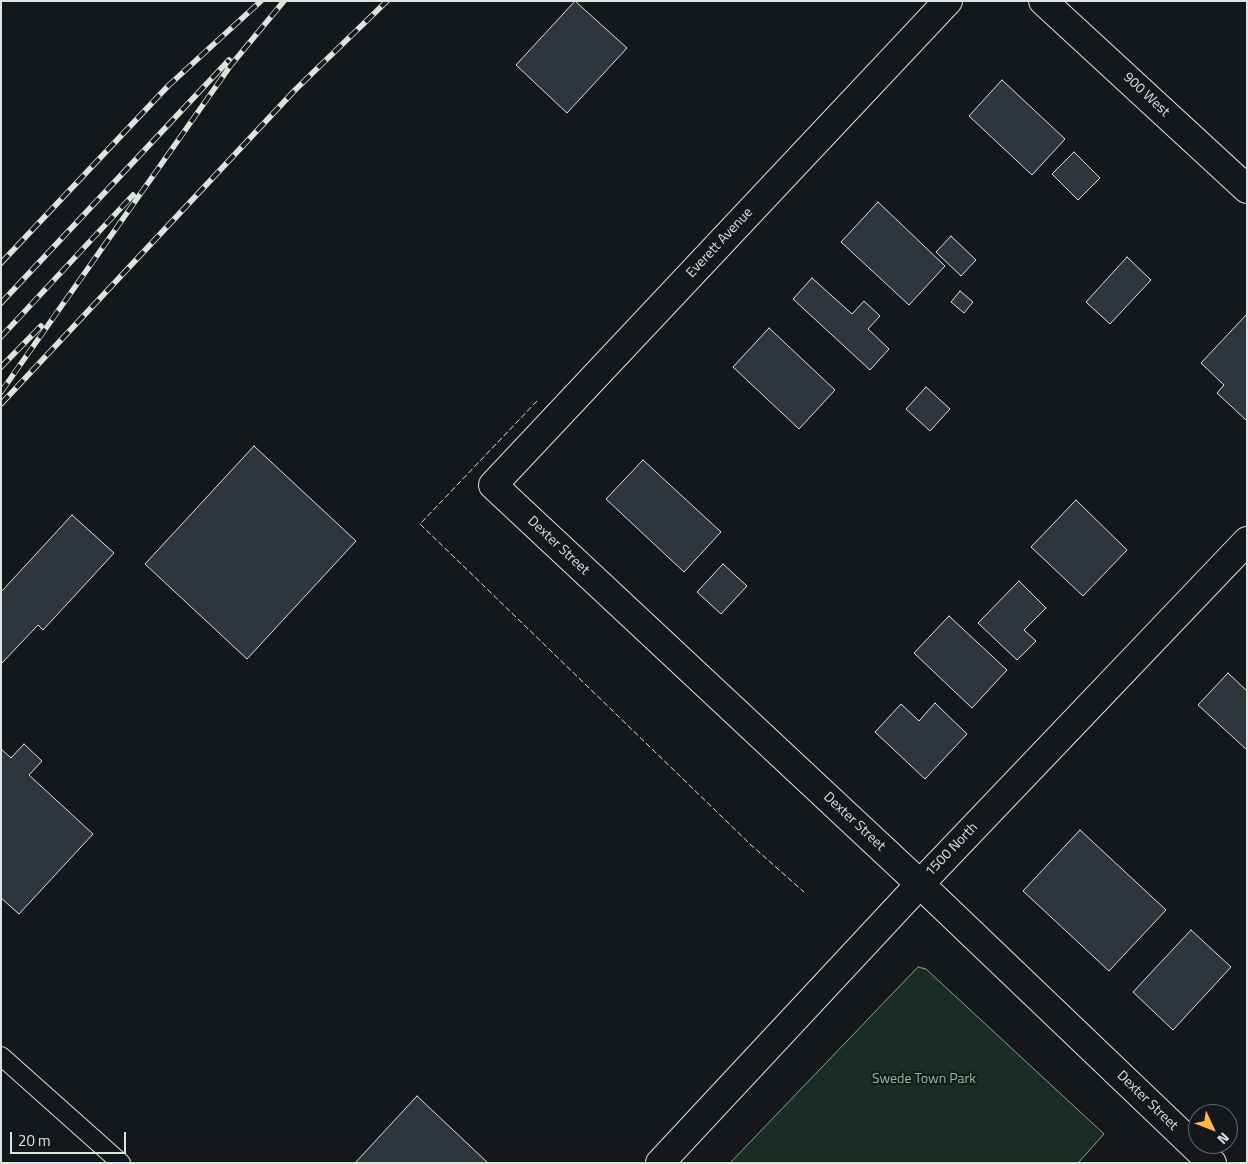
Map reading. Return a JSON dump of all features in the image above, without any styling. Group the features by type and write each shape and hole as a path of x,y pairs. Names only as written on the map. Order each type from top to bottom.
{"street":[{"name":"Everett Avenue","path":"493,485 948,1"},
{"name":"900 West","path":"1044,1 1247,189"},
{"name":"Dexter Street","path":"493,485 920,884 1212,1163"},
{"name":"1500 North","path":"660,1163 920,884 1247,541"}],"lane":[{"path":"1,1056 121,1163"}],"green space":[{"name":"Swede Town Park","path":"918,967 926,969 1104,1134 1078,1163 730,1163"}],"building":[{"path":"575,1 627,48 567,113 516,65"},
{"path":"1002,80 1065,139 1032,175 969,116"},
{"path":"1074,152 1100,178 1078,200 1052,174"},
{"path":"878,202 945,266 909,305 841,242"},
{"path":"951,236 976,260 961,276 936,252"},
{"path":"1127,257 1151,280 1110,324 1086,302"},
{"path":"812,278 852,314 864,301 880,316 868,329 889,349 870,370 793,299"},
{"path":"960,291 973,302 964,313 951,302"},
{"path":"1247,314 1246,420 1217,393 1224,385 1201,363"},
{"path":"769,328 835,390 799,429 733,367"},
{"path":"926,387 950,409 930,431 906,409"},
{"path":"254,446 356,541 247,659 145,564"},
{"path":"643,460 721,532 684,572 606,499"},
{"path":"1076,500 1127,550 1083,596 1031,547"},
{"path":"72,515 114,553 43,630 38,625 1,664 1,592"},
{"path":"723,564 747,586 721,614 697,592"},
{"path":"1019,581 1046,608 1024,630 1036,641 1017,660 978,623"},
{"path":"949,616 1007,670 972,708 914,653"},
{"path":"1228,673 1247,691 1247,750 1198,705"},
{"path":"935,703 967,734 925,779 875,732 901,704 919,721"},
{"path":"24,744 42,761 29,775 93,834 19,914 1,898 1,749 11,758"},
{"path":"1080,830 1166,910 1109,971 1023,891"},
{"path":"1191,930 1231,967 1173,1030 1133,992"},
{"path":"417,1096 488,1163 355,1163"}],"railway":[{"path":"1,263 168,86 261,1"},
{"path":"1,392 231,65 284,1"},
{"path":"1,404 296,89 387,1"},
{"path":"1,303 229,60"},
{"path":"1,337 133,195"},
{"path":"1,367 41,326"}],"fence":[{"path":"537,401 420,524 751,845 804,892"}]}
